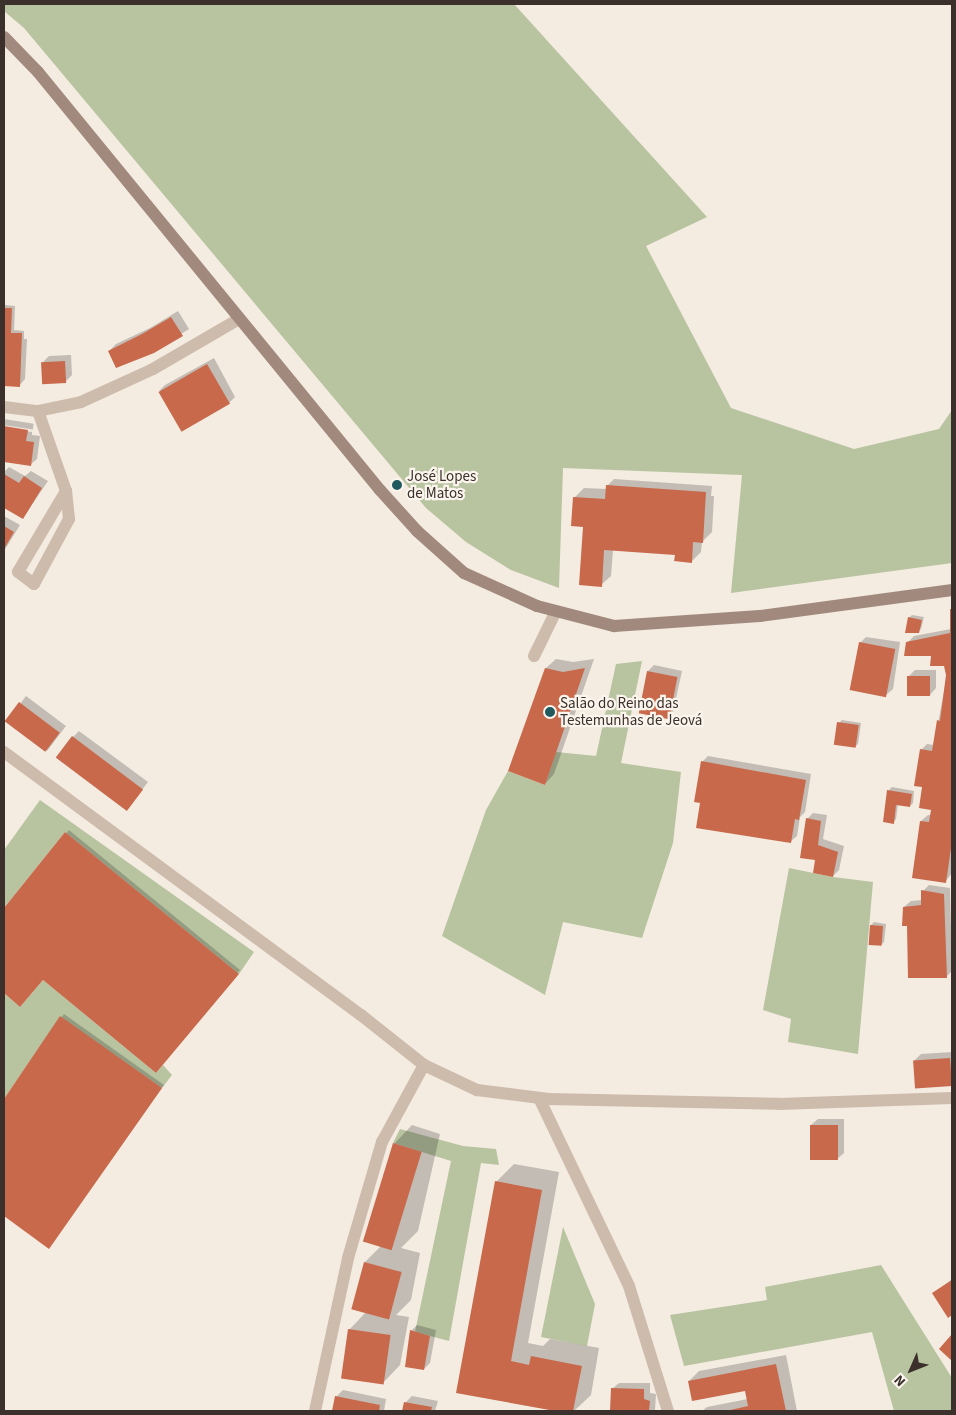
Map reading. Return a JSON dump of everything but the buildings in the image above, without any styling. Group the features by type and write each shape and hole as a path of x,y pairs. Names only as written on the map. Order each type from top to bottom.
{"street":[{"path":"4,37 38,72 239,319 416,531 464,573 537,606 614,626 760,616 952,590"},
{"path":"4,407 38,410 81,402 153,368 239,319"},
{"path":"38,410 66,492 69,519 34,584 18,572 66,492"},
{"path":"534,656 556,611"},
{"path":"4,752 354,1009 424,1065 477,1090 539,1098 779,1104 952,1098"},
{"path":"315,1411 348,1258 382,1142 424,1065"},
{"path":"539,1098 630,1286 668,1411"}],"green space":[{"path":"4,4 514,4 707,217 646,246 731,408 854,449 939,429 952,410 952,563 731,593 742,475 563,468 559,588 511,570 466,542 426,508 24,28 4,11"},
{"path":"642,661 621,763 681,772 673,843 642,938 563,922 545,995 442,936 486,810 508,771 545,785 556,752 596,756 616,664"},
{"path":"40,800 254,952 239,974 65,832 4,908 4,850"},
{"path":"789,868 833,877 873,882 858,1054 788,1042 791,1019 763,1010"},
{"path":"43,980 156,1073 163,1065 172,1075 162,1088 60,1017 4,1099 4,993 20,1007"},
{"path":"400,1129 463,1146 496,1149 499,1165 481,1163 449,1341 415,1332 451,1161 393,1143"},
{"path":"563,1227 595,1304 587,1346 541,1337"},
{"path":"881,1265 952,1378 952,1411 894,1411 872,1332 684,1366 670,1315 767,1300 765,1287"}],"place":[{"name":"José Lopes de Matos","path":"397,485"},
{"name":"Salão do Reino das Testemunhas de Jeová","path":"550,712"}]}
